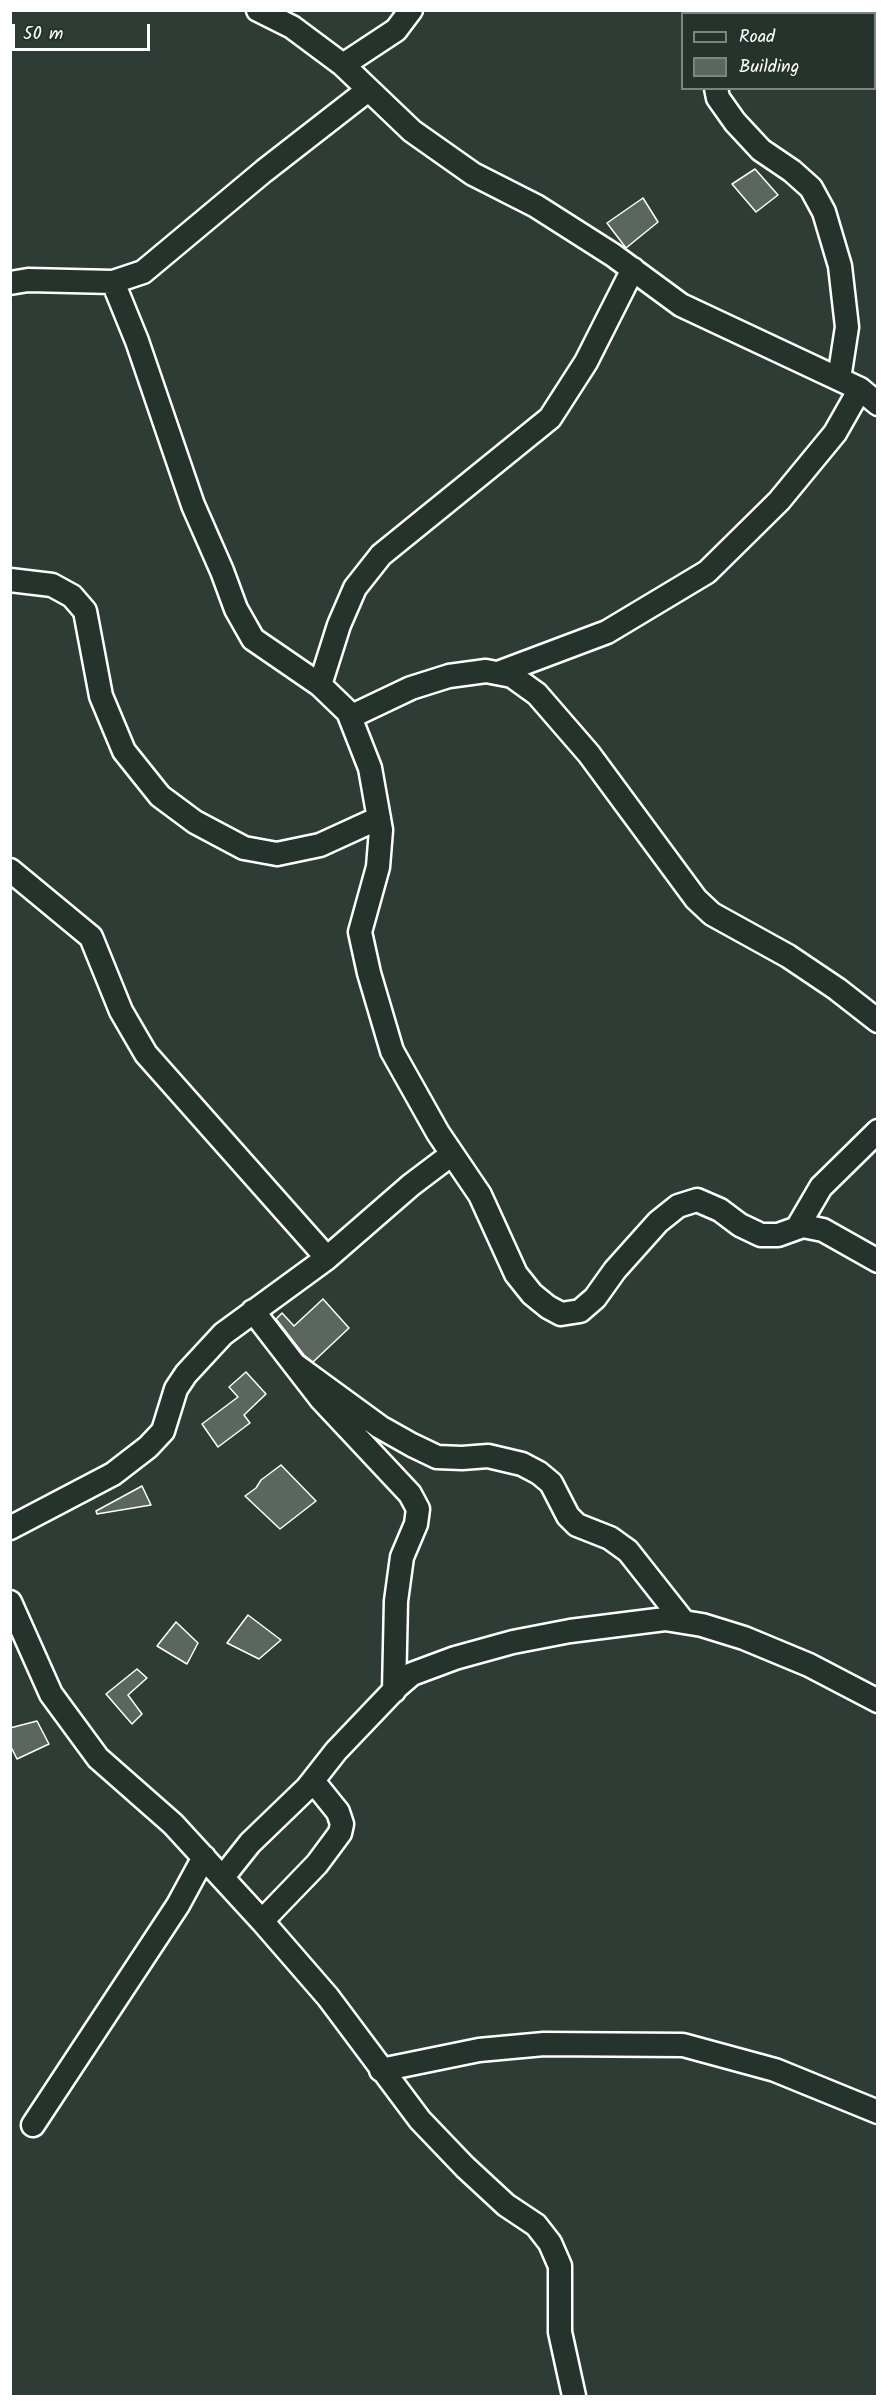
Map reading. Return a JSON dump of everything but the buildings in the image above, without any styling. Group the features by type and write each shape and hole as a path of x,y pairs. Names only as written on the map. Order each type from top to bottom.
{"street":[{"path":"258,10 292,27 343,65 412,131 473,174 536,206 633,269 681,305 860,389 878,404"},
{"path":"343,65 389,36 411,10"},
{"path":"10,283 28,280 113,282 143,272 255,178 368,90"},
{"path":"716,90 718,98 735,122 761,150 792,171 811,188 824,212 840,266 847,327 839,379"},
{"path":"321,685 339,625 355,588 381,555 550,418 586,362 633,269"},
{"path":"113,282 137,341 193,504 236,609 253,639 321,685 348,712 370,768 381,830 378,867 360,932 369,973 392,1051 452,1154 480,1195 516,1274 532,1294 561,1314 580,1311 658,1221 678,1206 697,1200 720,1210 740,1225 761,1235 778,1234 802,1226 823,1230 878,1261"},
{"path":"498,673 607,632 707,572 779,501 835,433 860,389"},
{"path":"10,580 52,585 72,596 85,611 100,696 124,751 160,795 195,822 244,848 277,854 320,845 379,818"},
{"path":"350,717 411,688 449,676 486,671 512,676 537,694 589,754 696,899 712,914 788,956 837,989 878,1021"},
{"path":"10,870 91,937 121,1011 146,1054 327,1258"},
{"path":"797,1228 821,1187 878,1131"},
{"path":"10,1528 113,1474 148,1447 163,1431 176,1389 186,1374 223,1334 327,1258 411,1185 452,1154"},
{"path":"253,1311 321,1399 410,1494 418,1509 416,1524 402,1557 396,1601 394,1691"},
{"path":"295,1365 380,1427 437,1457 488,1456 522,1464 539,1473 551,1483 568,1516 577,1524 610,1538 628,1551 684,1622"},
{"path":"10,1602 51,1694 98,1758 173,1824 223,1877 328,1997 420,2120 506,2205 536,2225 550,2243 560,2266 560,2332 574,2397"},
{"path":"223,1877 250,1843 313,1781 336,1751 412,1674 427,1667 513,1642 570,1631 665,1619 684,1622 744,1638 798,1660 878,1701"},
{"path":"262,1921 317,1864 340,1833 342,1824 338,1812 313,1781"},
{"path":"33,2125 178,1905 204,1857"},
{"path":"381,2070 479,2050 544,2044 682,2045 775,2070 878,2112"}]}
